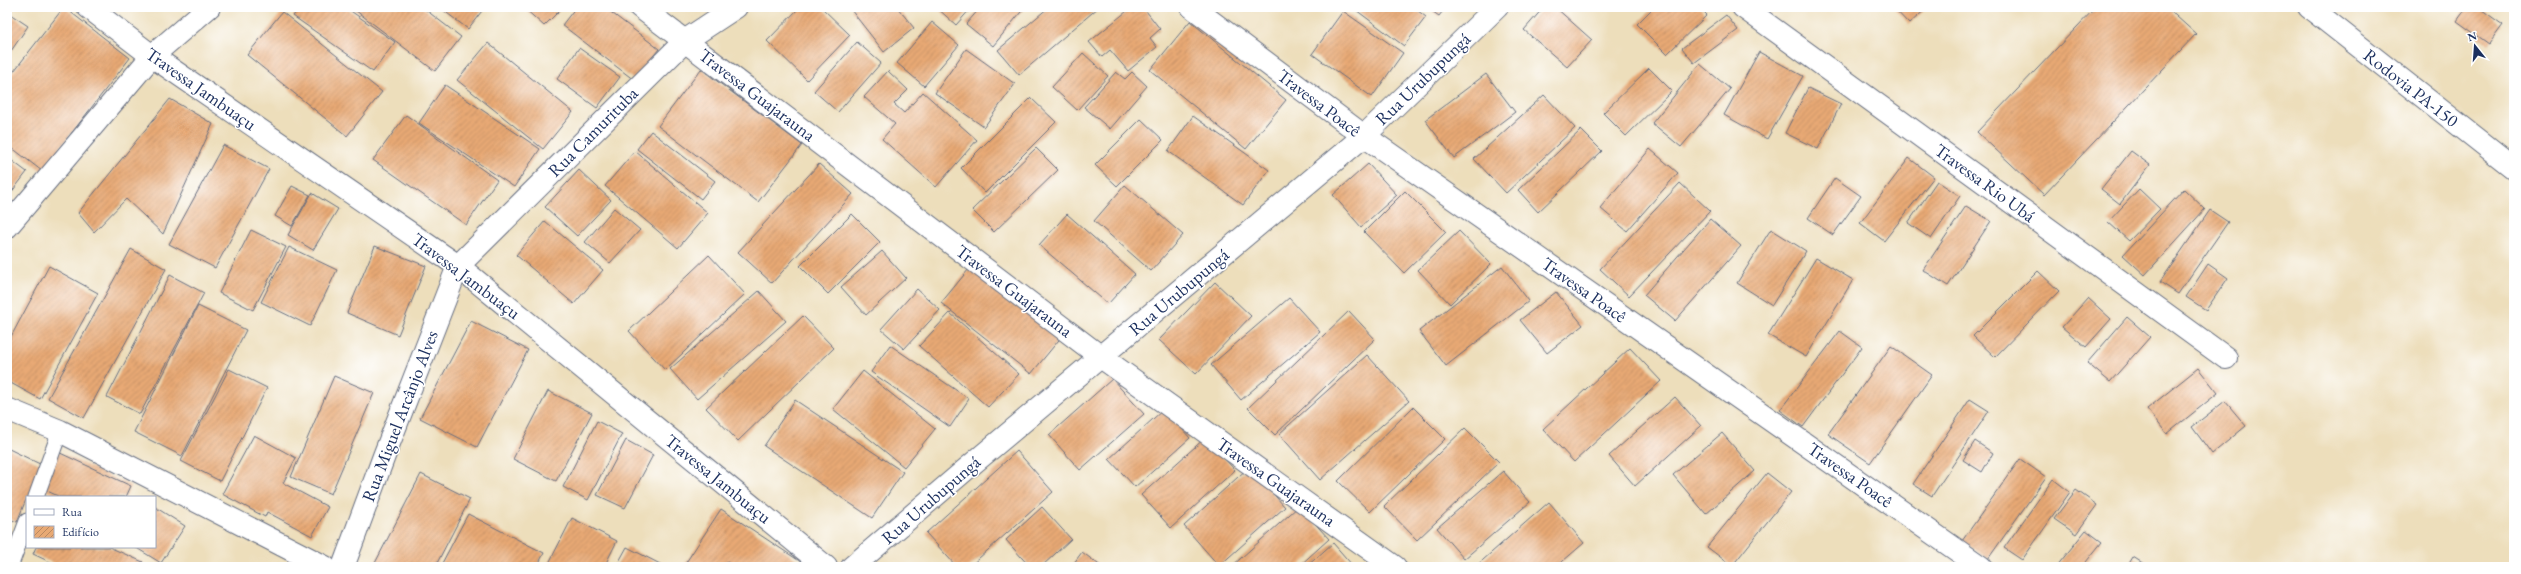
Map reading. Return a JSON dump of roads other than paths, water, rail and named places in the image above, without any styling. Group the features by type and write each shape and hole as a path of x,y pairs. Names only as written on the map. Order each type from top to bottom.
{"main road":[{"name":"Travessa Jambuaçu","path":"88,7 152,56 458,266 826,567"},
{"path":"7,227 152,56 209,7"},
{"name":"Travessa Guajarauna","path":"640,7 686,40 1101,357 1395,567"},
{"name":"Rua Camurituba","path":"458,266 686,40 736,7"},
{"name":"Travessa Poacê","path":"1192,7 1364,136 1981,567"},
{"name":"Rua Urubupungá","path":"852,567 1364,136 1497,7"},
{"name":"Travessa Rio Ubá","path":"1743,7 2226,358"},
{"name":"Rodovia PA-150","path":"2309,7 2514,168"},
{"name":"Rua Miguel Arcânjo Alves","path":"343,567 384,456 458,266"},
{"path":"7,409 60,431 325,567"}],"lane":[{"path":"36,496 60,431"},
{"path":"10,567 26,524"}]}
